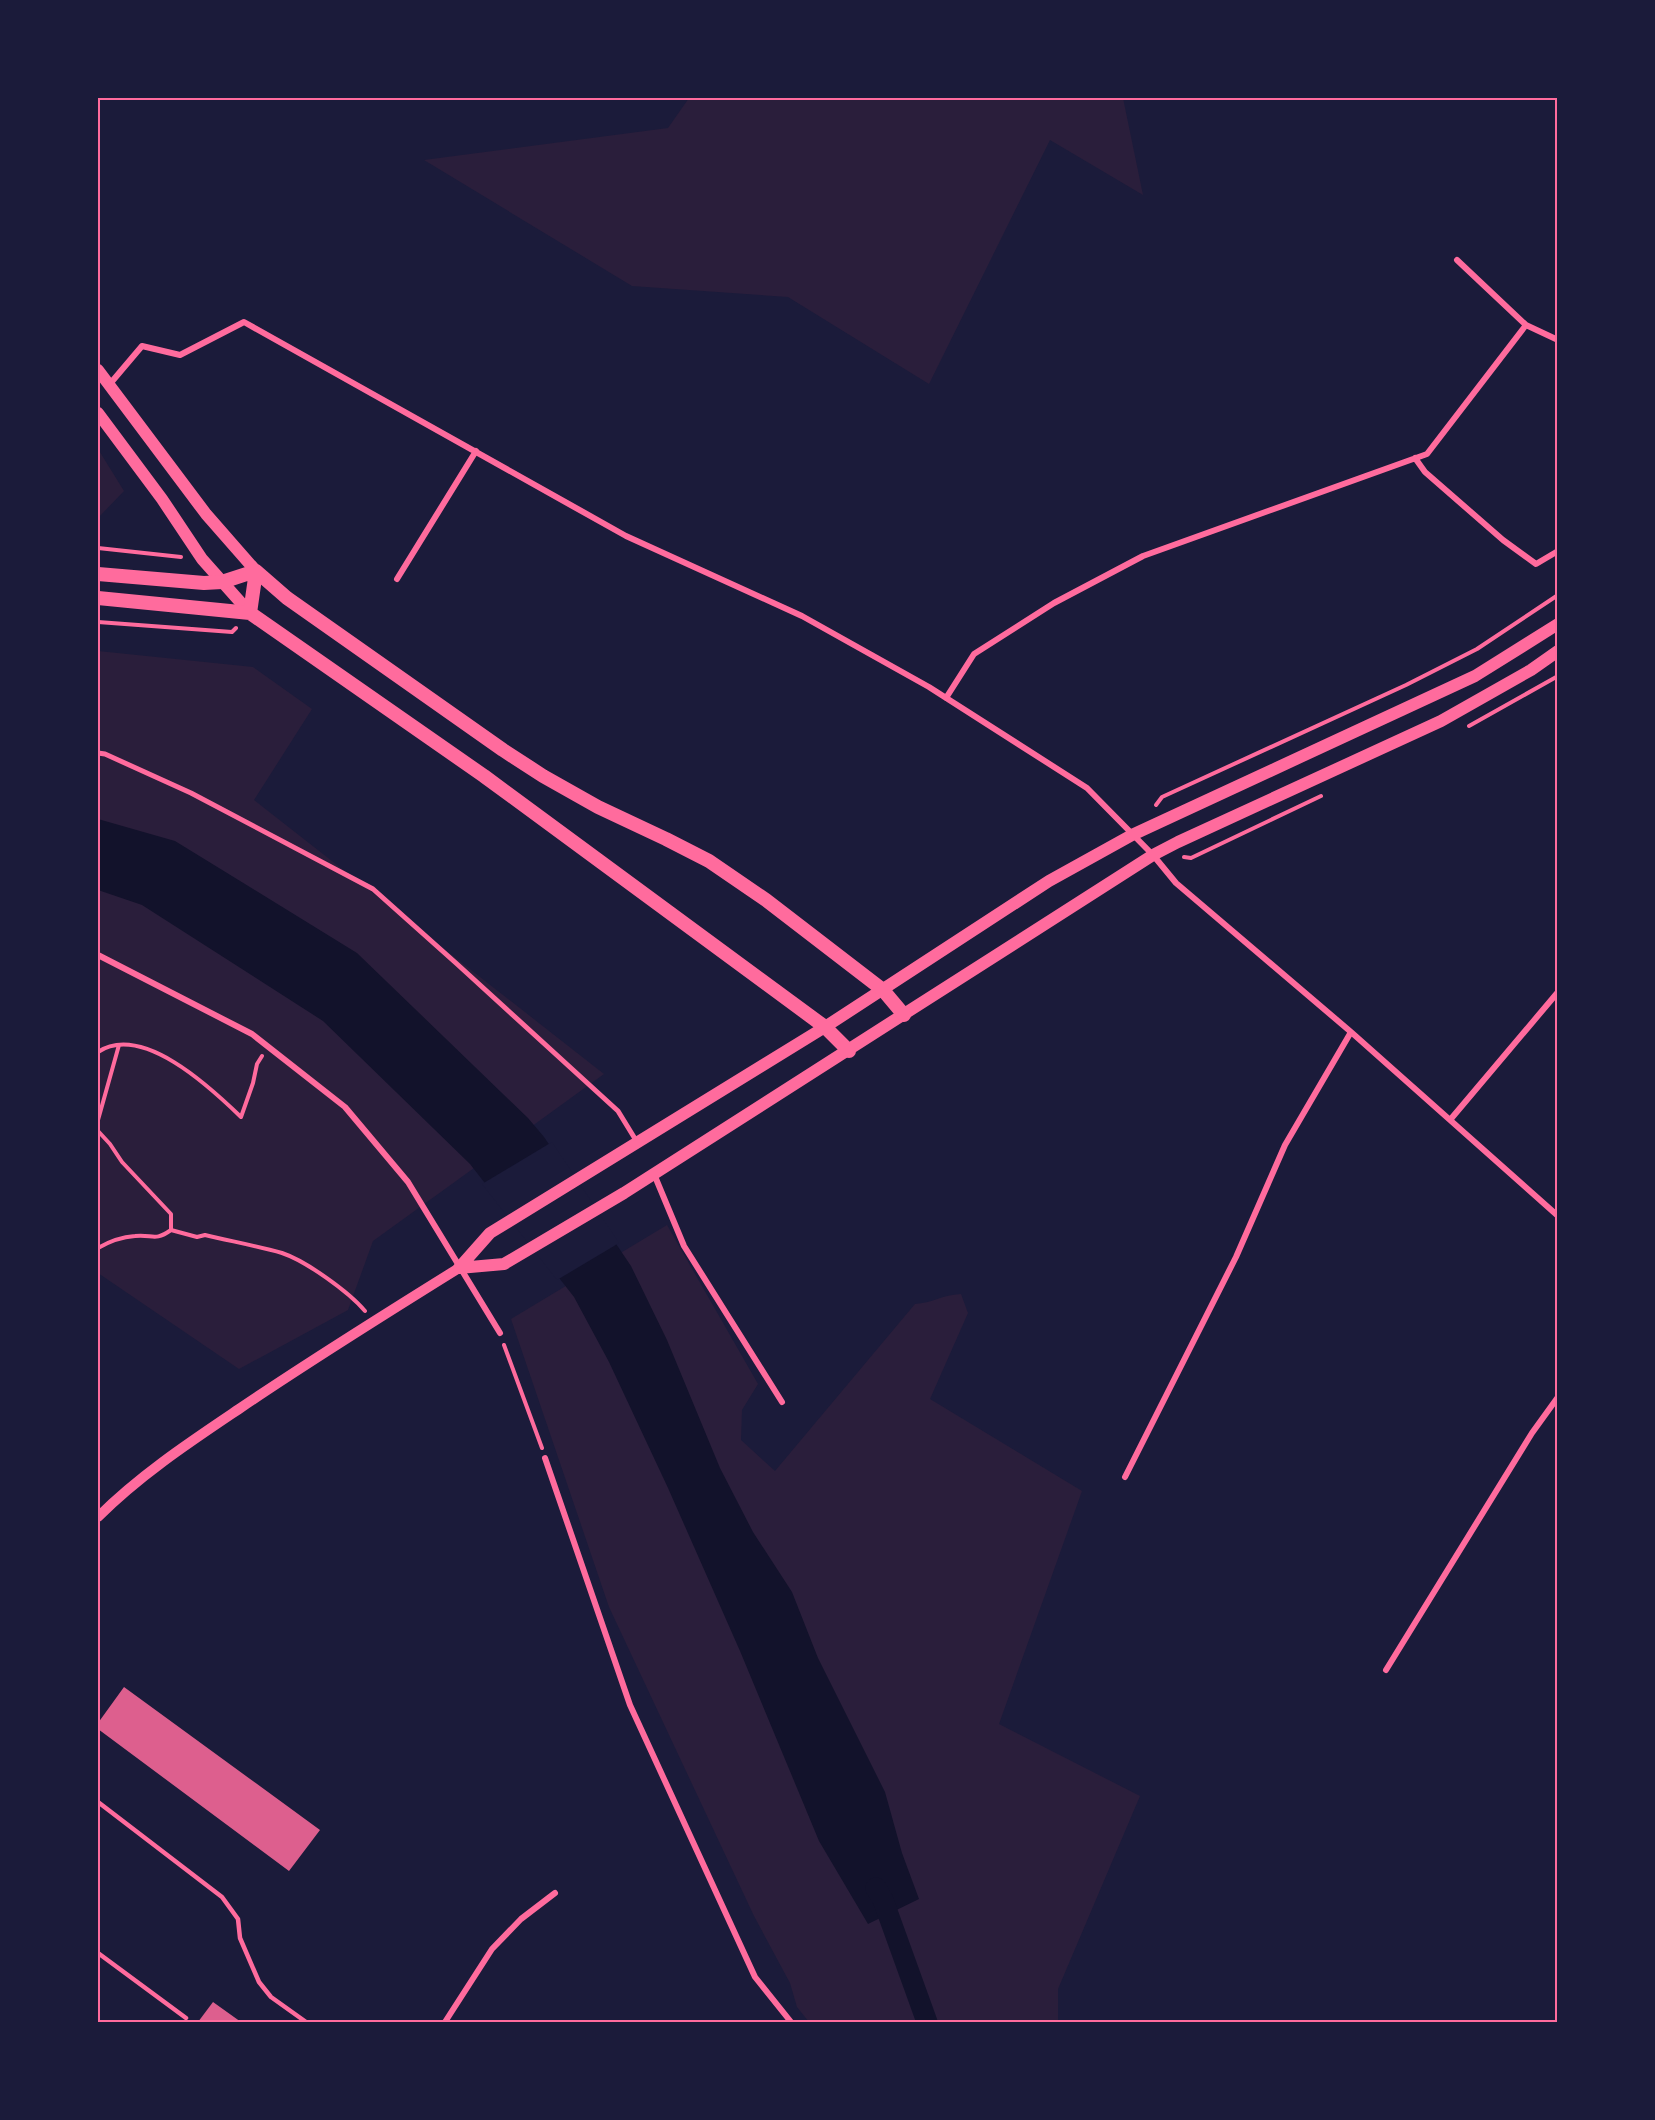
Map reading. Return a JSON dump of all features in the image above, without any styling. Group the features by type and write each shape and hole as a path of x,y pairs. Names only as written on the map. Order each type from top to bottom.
{"main road":[{"path":"98,370 206,514 256,571 287,598 503,750 598,807 666,838 709,861 766,900 883,990 904,1015"},
{"path":"98,413 162,499 202,559 250,613 484,776 825,1027 849,1051"},
{"path":"98,574 146,579 222,582 256,571"},
{"path":"250,613 256,571"},
{"path":"98,598 250,613"},
{"path":"459,1268 490,1233 825,1027 1049,881 1132,836 1475,676 1557,624"},
{"path":"459,1268 504,1264 624,1193 1153,855 1441,722 1531,670 1557,651"}],"street":[{"path":"1457,260 1526,324 1557,340"},
{"path":"109,385 142,346 180,355 244,322 626,536 802,616 946,698 1087,788 1153,855 1176,883 1351,1032 1557,1216"},
{"path":"946,698 974,654 1054,603 1143,556 1427,454 1526,324"},
{"path":"397,579 476,451"},
{"path":"1415,458 1434,480 1503,540 1536,564 1557,551"},
{"path":"98,753 105,754 191,793 373,890 466,971 618,1111 637,1142"},
{"path":"98,955 252,1034 345,1107 408,1182 459,1268 490,1313 500,1333"},
{"path":"1450,1120 1557,992"},
{"path":"1125,1477 1236,1257 1285,1145 1351,1032"},
{"path":"653,1173 684,1246 782,1402"},
{"path":"98,1517 124,1491 200,1436 459,1268"},
{"path":"1386,1670 1526,1443 1557,1397"},
{"path":"545,1458 630,1706 755,1977 791,2022"},
{"path":"446,2022 492,1949 521,1918 555,1893"}],"lane":[{"path":"98,1802 222,1897 238,1919 240,1938 247,1958 265,1991 306,2022"},
{"path":"98,1953 186,2018"}],"path":[{"path":"98,548 202,559"},
{"path":"1150,813 1162,797 1406,685 1477,649 1557,595"},
{"path":"98,622 232,632 250,613"},
{"path":"98,1052 107,1046 131,1044 152,1052 192,1074 241,1117 257,1064 269,1047"},
{"path":"98,1120 119,1045"},
{"path":"98,1131 122,1162 171,1214 171,1230"},
{"path":"98,1248 112,1240 137,1235 160,1238 171,1230"},
{"path":"171,1230 197,1237 205,1235 284,1254 328,1279 359,1304 373,1322"},
{"path":"500,1333 545,1458"}],"shaded area":[{"path":"689,98 1123,98 1143,195 1050,140 929,384 788,297 632,286 424,160 668,128"},
{"path":"98,449 124,491 98,518"},
{"path":"98,651 253,667 312,709 254,800 604,1074 373,1241 348,1310 239,1369 98,1273"},
{"path":"98,819 175,841 357,953 528,1118 544,1137 631,1266 667,1340 720,1468 753,1532 792,1592 818,1658 885,1792 902,1853 919,1899 868,1924 819,1841 740,1651 668,1488 609,1362 574,1297 470,1164 323,1021 142,905 98,890"},
{"path":"667,1225 758,1384 742,1410 741,1440 775,1471 915,1304 961,1294 968,1313 930,1399 1082,1491 999,1724 1140,1796 1058,1989 1058,2022 809,2022 797,2007 790,1983 754,1916 609,1607 511,1319"}],"pier":[{"path":"552,1142 619,1243 557,1280 482,1184"}],"building":[{"path":"124,1687 320,1830 289,1871 98,1729 98,1723"},
{"path":"213,2002 241,2022 198,2022"}],"waterway":[{"path":"876,1888 883,1900 927,2022"}]}
